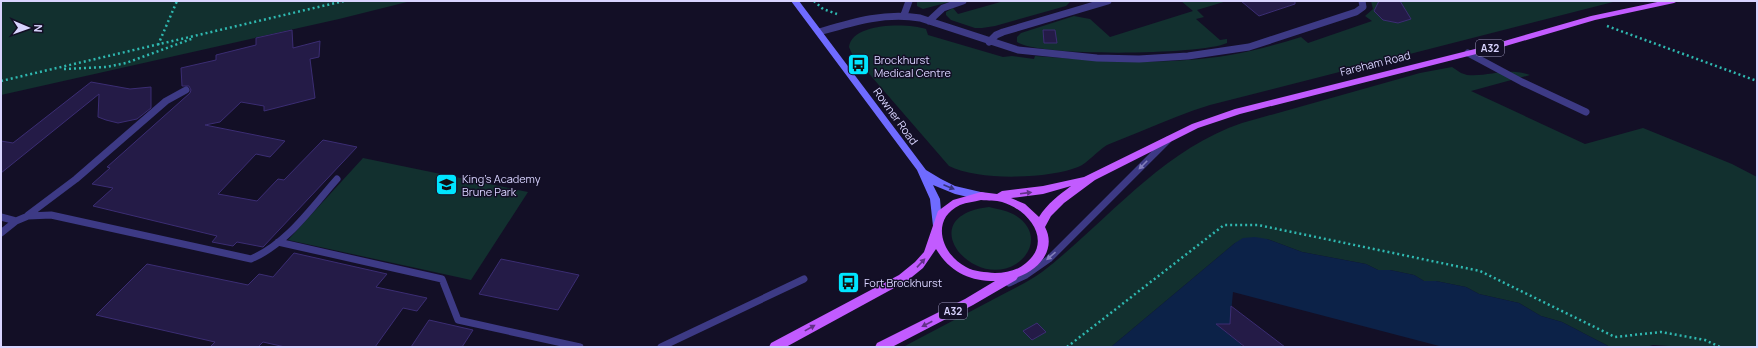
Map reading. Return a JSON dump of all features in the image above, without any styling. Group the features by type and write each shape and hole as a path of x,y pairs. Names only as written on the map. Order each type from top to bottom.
{"main road":[{"name":"Rowner Road","path":"795,1 920,169 936,199 937,228"},
{"name":"Fareham Road","path":"1040,226 1047,213 1060,200 1091,177 1195,126 1238,111 1468,53 1590,20 1674,1"},
{"name":"Rowner Road","path":"920,169 933,180 952,188 968,194 984,195"},
{"name":"Fareham Road","path":"984,195 1043,190 1091,177"},
{"path":"776,347 903,278 918,267 929,254 937,228 944,212 954,204 967,198 984,195 1007,199 1024,207 1031,212 1040,226 1043,239 1041,251 1034,262 1022,271 995,278 966,272 950,262 944,255 937,241 937,228"},
{"name":"A32","path":"881,347 969,302 1022,271"}],"lane":[{"path":"904,16 909,1"},
{"path":"929,21 943,8 963,1"},
{"path":"989,42 996,35 1003,32 1108,1"},
{"path":"819,32 879,17 904,16 929,21 989,42 1024,51 1097,58 1146,59 1197,55 1249,47 1284,37 1359,11 1363,7 1362,1"},
{"path":"1468,53 1522,82 1586,112"},
{"path":"1,233 16,221 28,216 76,179 166,101 186,90"},
{"path":"969,302 1026,275 1049,259 1171,137"},
{"path":"28,216 51,215 246,259 258,258 273,248 337,179"},
{"path":"1,217 16,221"},
{"path":"278,242 442,279 458,320 580,347"},
{"path":"661,347 804,279"}],"path":[{"path":"158,46 177,1"},
{"path":"1,81 158,46 344,1"},
{"path":"1590,20 1757,81"},
{"path":"57,69 106,67 126,63 206,34"},
{"path":"1067,347 1224,225 1258,226 1480,271 1615,337 1661,332 1705,340 1720,347"}],"green space":[{"path":"1,1 411,1 339,19 1,95"},
{"path":"917,1 953,1 923,9 917,6"},
{"path":"1004,1 1071,1 1066,6 995,26 982,28 975,28 951,20 946,15 946,12 953,8 958,14"},
{"path":"1181,1 1227,1 1197,10 1204,17 1196,19 1220,40 1227,39 1227,43 1212,47 1187,50 1120,53 1055,50 1031,47 1017,42 1017,37 1021,33 1074,16 1090,19 1110,37 1193,11"},
{"path":"1371,1 1617,1 1210,105 1107,145 1078,167 1065,171 1032,176 1013,177 977,174 962,171 949,166 852,54 849,47 852,39 860,33 882,26 895,25 926,29 928,35 1003,57 1012,56 1034,59 1035,56 1132,62 1206,58 1230,55 1275,45 1301,37 1308,43 1372,21 1365,16 1373,9"},
{"path":"1452,67 1467,75 1513,72 1530,75 1471,91 1585,144 1643,128 1732,164 1757,177 1757,347 1684,347 1653,345 1646,347 1610,347 1562,322 1541,316 1519,303 1479,294 1466,287 1436,281 1424,281 1414,275 1390,270 1378,270 1366,264 1302,252 1267,239 1235,243 1111,347 903,347 1042,272 1160,169 1185,151 1213,135 1242,123 1420,73"},
{"path":"363,158 528,192 471,280 288,240"},
{"path":"989,207 1013,214 1021,219 1030,231 1031,238 1028,252 1016,264 999,270 982,268 968,260 957,249 952,236 954,224 966,213"}],"water":[{"path":"1255,237 1267,239 1302,252 1366,264 1378,270 1390,270 1414,275 1424,281 1436,281 1466,287 1479,294 1519,303 1541,316 1562,322 1610,347 1443,347 1233,292 1230,324 1217,325 1242,345 1240,347 1111,347 1235,243 1243,238"}],"building":[{"path":"1241,1 1295,1 1295,4 1259,16"},
{"path":"1379,1 1400,1 1411,19 1398,23 1383,20 1374,11"},
{"path":"292,30 293,48 320,41 319,57 310,59 315,98 264,111 264,106 241,102 220,122 205,125 285,141 270,157 256,154 218,194 257,201 278,179 284,180 323,140 357,147 263,247 237,242 233,246 212,242 217,236 93,206 113,188 92,184 110,168 107,167 190,93 191,90 189,86 182,86 181,68 216,60 216,55 256,45 256,38"},
{"path":"1043,30 1055,30 1057,43 1044,43"},
{"path":"91,82 130,89 151,87 151,108 137,119 118,123 106,120 98,117 99,94 1,173 1,141 13,143"},
{"path":"294,253 387,274 376,287 427,298 417,311 403,308 375,347 285,347 263,342 258,347 210,347 215,342 96,315 147,264 248,285 259,274 273,277"},
{"path":"501,259 579,275 558,310 479,294"},
{"path":"1231,306 1285,347 1245,347 1216,324 1230,324"},
{"path":"429,320 473,330 462,347 411,347"},
{"path":"1037,323 1046,332 1032,340 1023,331"}],"place":[{"name":"Brockhurst Medical Centre","path":"859,65"},
{"name":"King's Academy Brune Park","path":"446,184"},
{"name":"Fort Brockhurst","path":"849,282"}]}
